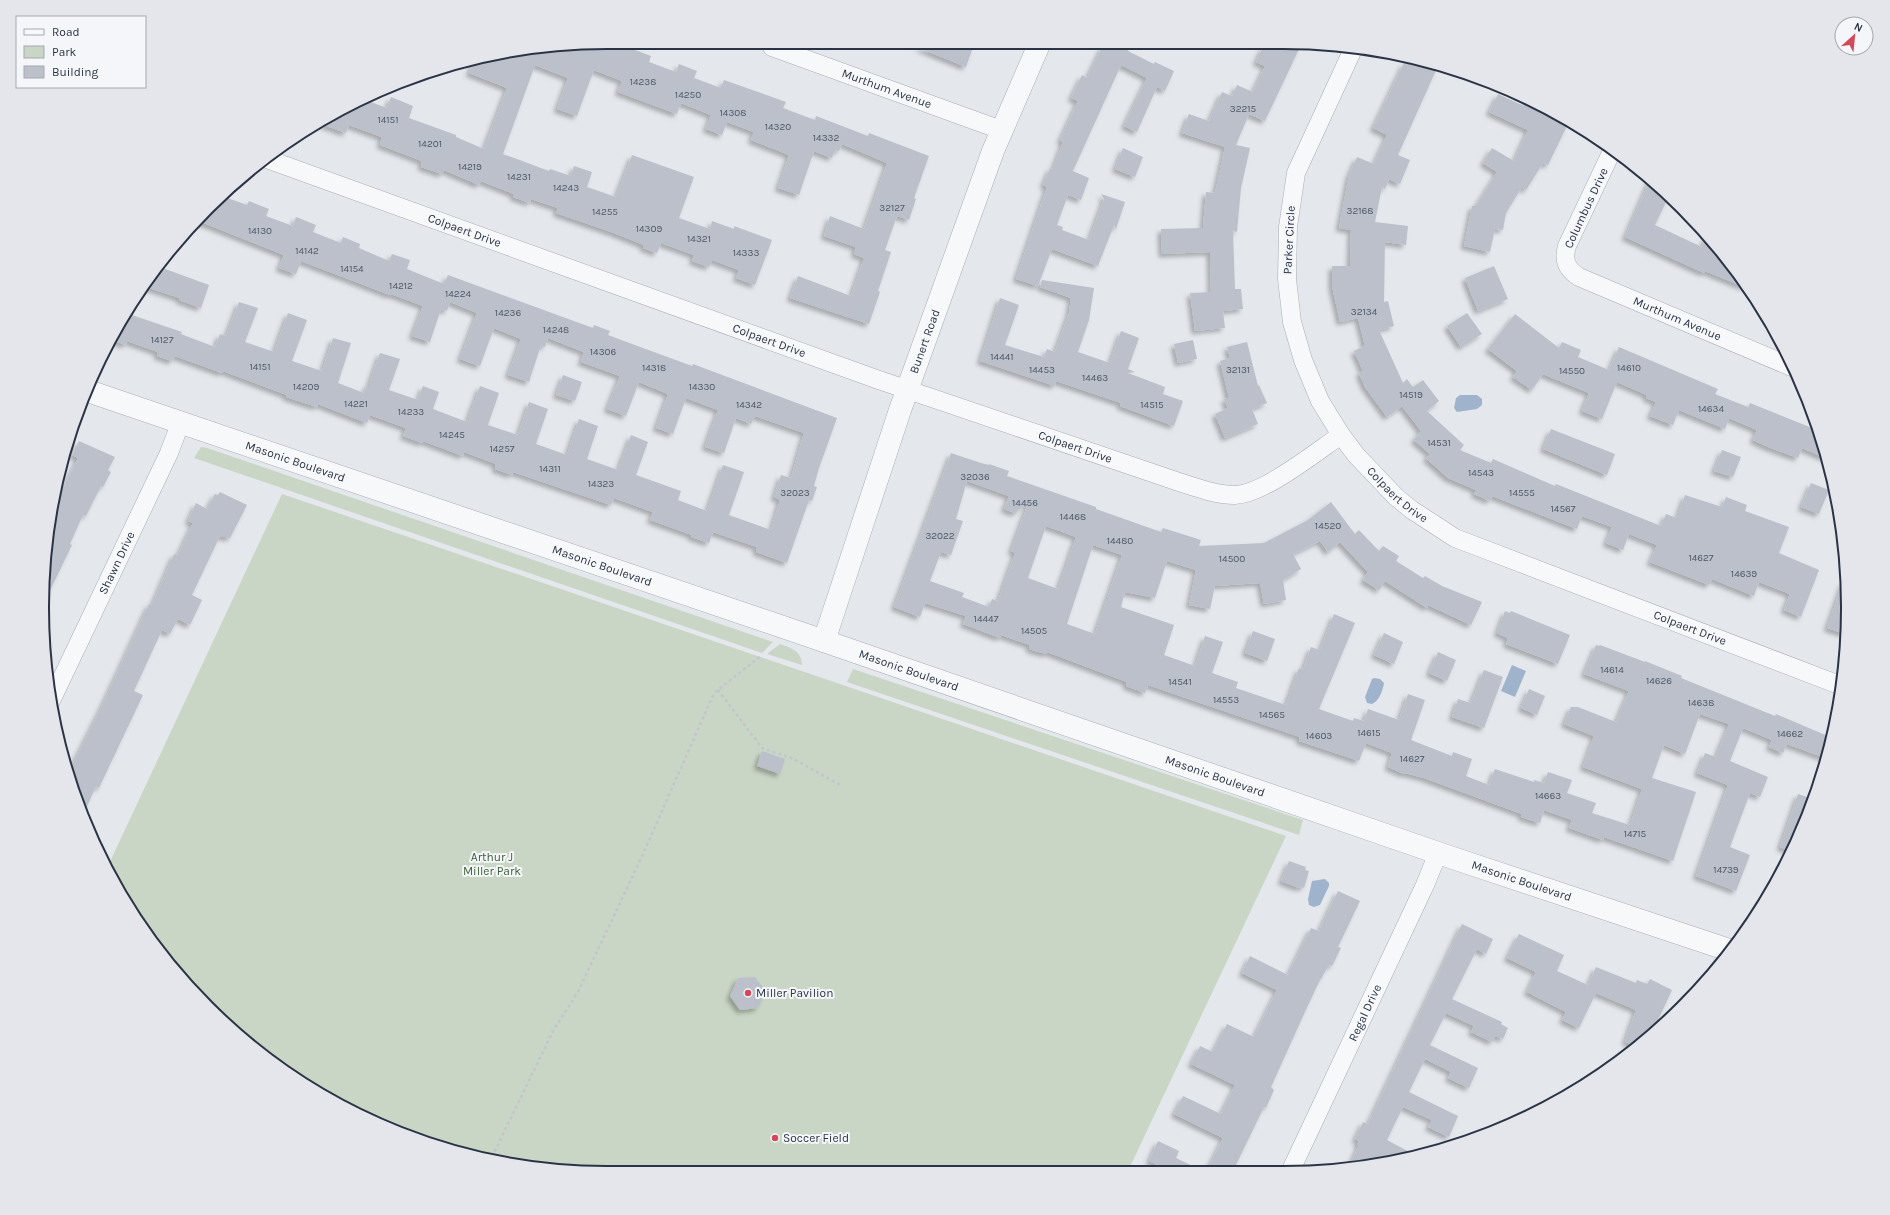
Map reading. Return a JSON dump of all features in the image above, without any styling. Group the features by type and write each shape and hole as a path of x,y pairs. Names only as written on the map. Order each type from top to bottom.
{"street":[{"name":"Murthum Avenue","path":"778,49 1001,130"},
{"name":"Bunert Road","path":"824,641 908,389 1001,130 1037,49"},
{"name":"Parker Circle","path":"1341,435 1320,400 1304,360 1292,322 1287,279 1288,227 1296,173 1351,54"},
{"name":"Columbus Drive","path":"1566,264 1564,255 1610,155"},
{"name":"Colpaert Drive","path":"272,161 908,389 1176,481 1210,491 1236,495 1257,489 1275,479 1341,435 1371,472 1396,497 1412,510 1455,538 1835,683"},
{"name":"Murthum Avenue","path":"1566,264 1570,272 1579,278 1785,364"},
{"name":"Masonic Boulevard","path":"93,393 180,424 824,641 1438,853 1725,949"},
{"name":"Shawn Drive","path":"55,684 169,453 180,424"},
{"name":"Regal Drive","path":"1293,1166 1425,885 1438,853"}],"path":[{"path":"494,1154 554,1029 578,992 643,854 714,693 762,655"},
{"path":"718,690 762,748 794,759 840,785"}],"green space":[{"path":"201,447 773,642 762,653 194,458"},
{"name":"Arthur J Miller Park","path":"282,494 1286,836 1130,1166 571,1165 499,1155 463,1147 428,1136 360,1108 297,1072 268,1051 239,1027 188,976 143,918 110,861"},
{"path":"780,644 798,653 802,660 802,665 767,654"},
{"path":"853,669 1303,820 1299,835 847,682"}],"water":[{"path":"1460,395 1477,395 1482,399 1482,405 1477,409 1457,412 1454,408 1456,398"},
{"path":"1512,665 1526,671 1515,697 1501,691"},
{"path":"1372,679 1380,679 1384,683 1379,698 1372,704 1367,703 1365,697"},
{"path":"1325,879 1329,883 1329,886 1320,905 1314,907 1309,905 1308,899 1312,881"}],"building":[{"path":"632,49 651,56 649,62 676,72 679,64 697,71 694,78 721,88 724,80 786,102 783,108 815,120 816,116 868,136 869,133 929,156 914,198 916,199 909,220 897,216 885,250 891,252 869,324 790,298 798,276 851,296 864,258 854,254 856,247 824,236 830,216 864,229 887,163 842,144 839,151 835,150 832,158 814,151 799,195 778,188 789,155 751,140 754,132 727,122 722,135 706,129 711,115 681,103 677,114 618,92 622,81 594,70 577,116 557,109 568,78 535,65 503,154 549,171 550,169 571,176 574,166 592,172 587,187 616,197 632,155 694,177 679,218 710,229 712,221 734,229 734,226 772,240 755,285 736,278 739,270 712,260 709,267 692,261 694,255 661,243 657,253 643,248 644,245 614,233 556,213 558,208 531,199 530,203 513,197 514,194 481,181 479,185 444,170 442,174 421,167 422,161 380,145 382,137 349,125 346,133 325,126 371,102 387,108 391,97 413,106 409,118 456,135 456,137 484,149 507,88 469,73 472,66 535,54 571,50"},
{"path":"922,49 972,49 966,67"},
{"path":"1101,49 1129,49 1128,51 1154,64 1155,62 1174,71 1165,91 1157,87 1137,132 1124,126 1147,78 1121,65 1073,171 1089,178 1081,200 1068,195 1057,225 1063,227 1062,230 1089,240 1104,199 1101,194 1125,202 1116,229 1114,225 1098,266 1052,249 1038,286 1016,279 1047,187 1043,185 1050,168 1053,169 1063,142 1060,140 1078,101 1071,98 1082,75 1087,78"},
{"path":"1262,49 1299,49 1265,121 1249,114 1236,145 1250,148 1241,188 1237,232 1233,231 1235,289 1241,289 1243,309 1223,311 1225,328 1195,331 1190,293 1211,292 1210,252 1162,254 1161,229 1203,228 1206,192 1215,193 1225,147 1182,133 1189,114 1209,121 1222,92 1232,96 1237,85 1253,92 1265,66 1256,62"},
{"path":"1404,63 1407,65 1408,64 1436,71 1398,155 1410,160 1400,184 1389,179 1385,189 1382,187 1375,222 1408,226 1406,245 1385,242 1384,302 1388,301 1394,326 1379,330 1403,383 1407,379 1413,387 1423,380 1439,401 1427,411 1464,445 1460,450 1491,463 1493,459 1555,486 1556,484 1661,526 1666,514 1677,518 1685,495 1722,507 1726,497 1747,505 1745,511 1789,527 1779,553 1819,570 1801,617 1784,610 1790,594 1759,582 1754,596 1712,579 1709,585 1650,562 1657,545 1629,534 1623,550 1606,543 1612,527 1582,516 1577,529 1492,496 1490,501 1474,494 1476,490 1448,478 1426,458 1430,454 1414,440 1421,431 1402,406 1387,417 1365,387 1359,373 1363,371 1354,351 1365,346 1358,318 1340,322 1332,286 1332,266 1350,266 1351,230 1339,228 1349,175 1357,157 1374,164 1387,135 1373,128"},
{"path":"1498,94 1524,106 1525,105 1530,107 1567,127 1548,165 1543,163 1526,190 1522,187 1506,213 1503,230 1495,229 1490,252 1464,246 1472,206 1476,206 1497,172 1483,163 1492,148 1514,161 1528,130 1489,112"},
{"path":"1123,148 1143,157 1135,177 1115,169"},
{"path":"1647,185 1666,202 1655,225 1702,247 1704,241 1738,284 1705,271 1704,273 1625,237"},
{"path":"228,198 247,205 249,201 269,209 266,216 293,226 296,217 316,225 313,232 341,243 343,237 360,244 359,248 389,261 392,254 410,260 407,269 444,284 448,275 593,328 594,325 610,331 608,335 692,366 693,364 837,418 819,468 814,486 817,487 812,501 809,500 787,563 756,552 757,547 713,532 709,543 691,537 692,535 650,520 653,512 614,498 611,505 513,472 512,475 495,469 496,464 464,452 463,456 423,441 422,443 403,436 406,428 370,415 367,423 318,404 317,407 286,397 287,395 223,371 222,373 175,356 172,361 157,356 158,352 127,341 126,345 117,342 132,315 182,332 181,334 215,347 220,334 226,336 239,302 258,308 245,342 274,352 288,313 307,320 292,361 322,371 333,338 351,343 338,383 364,393 367,385 369,385 380,353 400,359 389,390 418,400 423,386 439,392 433,409 467,422 480,386 499,393 488,425 518,435 529,402 548,409 536,444 567,455 579,419 598,426 587,459 618,470 631,435 648,442 636,475 681,491 678,500 707,511 723,465 744,472 729,515 771,530 780,500 774,497 781,475 791,478 804,433 755,416 751,424 736,418 724,453 705,447 718,410 686,398 673,434 656,428 668,394 639,382 626,416 607,409 620,376 581,362 584,352 548,338 545,347 541,345 529,382 508,375 521,339 494,328 480,366 460,359 477,313 450,302 447,311 441,309 430,342 412,336 423,306 301,261 296,274 279,268 284,255 203,223"},
{"path":"1494,266 1508,299 1478,311 1465,278"},
{"path":"164,268 209,285 201,308 179,300 180,298 149,288"},
{"path":"1042,280 1094,288 1089,320 1078,352 1110,363 1121,331 1139,338 1128,369 1135,372 1128,373 1165,387 1163,394 1183,401 1174,426 1120,406 1121,403 1056,381 1055,386 980,361 1000,298 1019,305 1005,345 1044,357 1047,349 1055,352 1069,313 1071,298 1040,287"},
{"path":"1467,313 1482,334 1461,347 1447,326"},
{"path":"1515,314 1559,348 1562,342 1581,350 1578,357 1609,370 1619,347 1718,389 1715,394 1748,407 1750,403 1811,428 1820,455 1802,448 1798,458 1768,447 1753,440 1757,430 1729,418 1725,429 1679,410 1673,425 1650,416 1656,402 1646,398 1647,395 1617,382 1602,419 1582,411 1589,393 1543,374 1532,390 1513,377 1517,371 1488,349"},
{"path":"1193,340 1197,359 1178,363 1174,344"},
{"path":"1247,342 1258,386 1259,385 1267,403 1252,409 1258,424 1225,438 1215,414 1228,408 1224,399 1229,398 1220,361 1230,358 1227,347"},
{"path":"563,375 582,382 575,401 556,395"},
{"path":"1551,429 1615,454 1607,475 1543,449"},
{"path":"79,441 115,457 108,470 111,472 103,487 101,486 86,516 83,515 70,544 72,545 49,592 54,535 60,499 62,491 78,458 72,455"},
{"path":"1722,450 1741,457 1733,477 1714,471"},
{"path":"951,453 1009,471 1007,476 1096,507 1096,509 1161,532 1163,528 1201,540 1199,546 1264,543 1308,520 1331,502 1355,534 1359,530 1379,551 1383,546 1399,556 1396,561 1423,578 1425,576 1442,586 1482,602 1471,625 1428,605 1427,608 1385,581 1379,590 1363,580 1368,572 1340,542 1328,552 1320,541 1293,554 1301,569 1283,580 1286,600 1264,604 1260,583 1215,586 1210,609 1189,605 1196,570 1167,561 1155,598 1125,592 1121,607 1174,625 1164,655 1195,666 1205,636 1223,642 1212,673 1238,682 1236,688 1286,705 1299,668 1303,670 1311,647 1320,650 1334,614 1355,623 1319,709 1353,721 1354,718 1364,721 1368,709 1399,720 1408,694 1425,700 1411,740 1452,756 1453,752 1472,759 1466,776 1489,785 1495,769 1534,782 1534,780 1544,783 1548,772 1572,780 1567,793 1596,803 1592,813 1630,825 1642,789 1583,767 1594,736 1564,724 1571,707 1578,707 1616,722 1629,691 1584,674 1596,645 1600,645 1645,661 1682,676 1681,678 1775,716 1776,714 1826,735 1821,756 1787,744 1783,753 1769,747 1772,740 1743,728 1730,761 1768,777 1760,797 1750,793 1730,847 1750,855 1736,891 1696,876 1728,785 1697,773 1705,753 1716,757 1729,724 1700,714 1685,754 1664,745 1652,778 1696,792 1673,861 1604,837 1603,840 1569,828 1572,820 1544,810 1540,823 1521,817 1522,814 1424,778 1404,774 1388,767 1392,753 1366,743 1359,761 1299,741 1300,737 1148,685 1145,693 1126,686 1127,682 1047,652 1046,654 1029,649 1030,645 1001,635 1000,638 963,624 966,616 925,603 920,617 894,607","holes":["967,481 1009,496 1004,509 1015,513 1029,501 1011,551 1015,553 998,601 992,599 989,607 962,597 964,593 930,581 941,552 951,555 963,521 956,519","1046,526 1076,537 1058,589 1028,578","1093,545 1122,555 1095,634 1067,624"]},
{"path":"1811,483 1828,490 1819,514 1801,507"},
{"path":"220,492 247,505 230,538 220,536 192,595 202,600 190,625 178,619 170,634 162,630 134,691 143,695 99,788 96,786 87,807 72,766 103,704 149,604 152,605 174,554 178,555 193,523 188,521 196,503 207,509 215,494 218,495"},
{"path":"1840,589 1840,632 1827,628"},
{"path":"1505,611 1510,613 1511,611 1570,635 1558,664 1506,644 1508,638 1497,633"},
{"path":"1253,631 1275,639 1267,661 1245,653"},
{"path":"1384,633 1403,642 1394,664 1374,655"},
{"path":"1438,652 1456,660 1447,681 1429,673"},
{"path":"1484,670 1503,677 1484,728 1452,717 1458,699 1471,703"},
{"path":"1529,689 1545,696 1537,715 1521,708"},
{"path":"762,751 785,759 780,774 757,766"},
{"path":"1798,794 1807,797 1786,849 1780,847"},
{"path":"1289,861 1306,867 1305,870 1309,871 1304,888 1300,886 1299,888 1281,881"},
{"path":"1338,891 1360,901 1338,947 1341,948 1332,966 1329,965 1318,984 1271,1087 1274,1090 1266,1108 1264,1107 1235,1166 1209,1166 1223,1138 1174,1114 1183,1096 1221,1114 1235,1085 1191,1064 1200,1046 1213,1052 1227,1024 1254,1037 1277,990 1242,973 1250,956 1288,975 1311,928 1319,931"},
{"path":"1462,924 1493,939 1486,954 1477,949 1452,999 1502,1022 1501,1024 1508,1028 1503,1039 1495,1036 1492,1042 1471,1032 1474,1026 1446,1013 1430,1045 1478,1068 1469,1088 1448,1078 1451,1072 1425,1059 1409,1092 1458,1116 1449,1137 1428,1127 1432,1120 1403,1107 1387,1140 1408,1151 1352,1161 1359,1145 1357,1145 1359,1141 1355,1139 1363,1122 1368,1124"},
{"path":"1519,934 1564,955 1557,971 1588,985 1596,967 1636,983 1637,980 1647,984 1650,979 1672,990 1658,1020 1631,1044 1625,1042 1636,1010 1596,993 1579,1028 1562,1020 1566,1012 1527,992 1536,972 1507,958"},
{"name":"Miller Pavilion","path":"755,977 766,991 758,1008 740,1010 730,996 738,978"},
{"path":"1158,1141 1179,1151 1176,1158 1193,1166 1160,1166 1149,1161"}],"place":[{"name":"Miller Pavilion","path":"748,993"},
{"name":"Soccer Field","path":"775,1138"}]}
